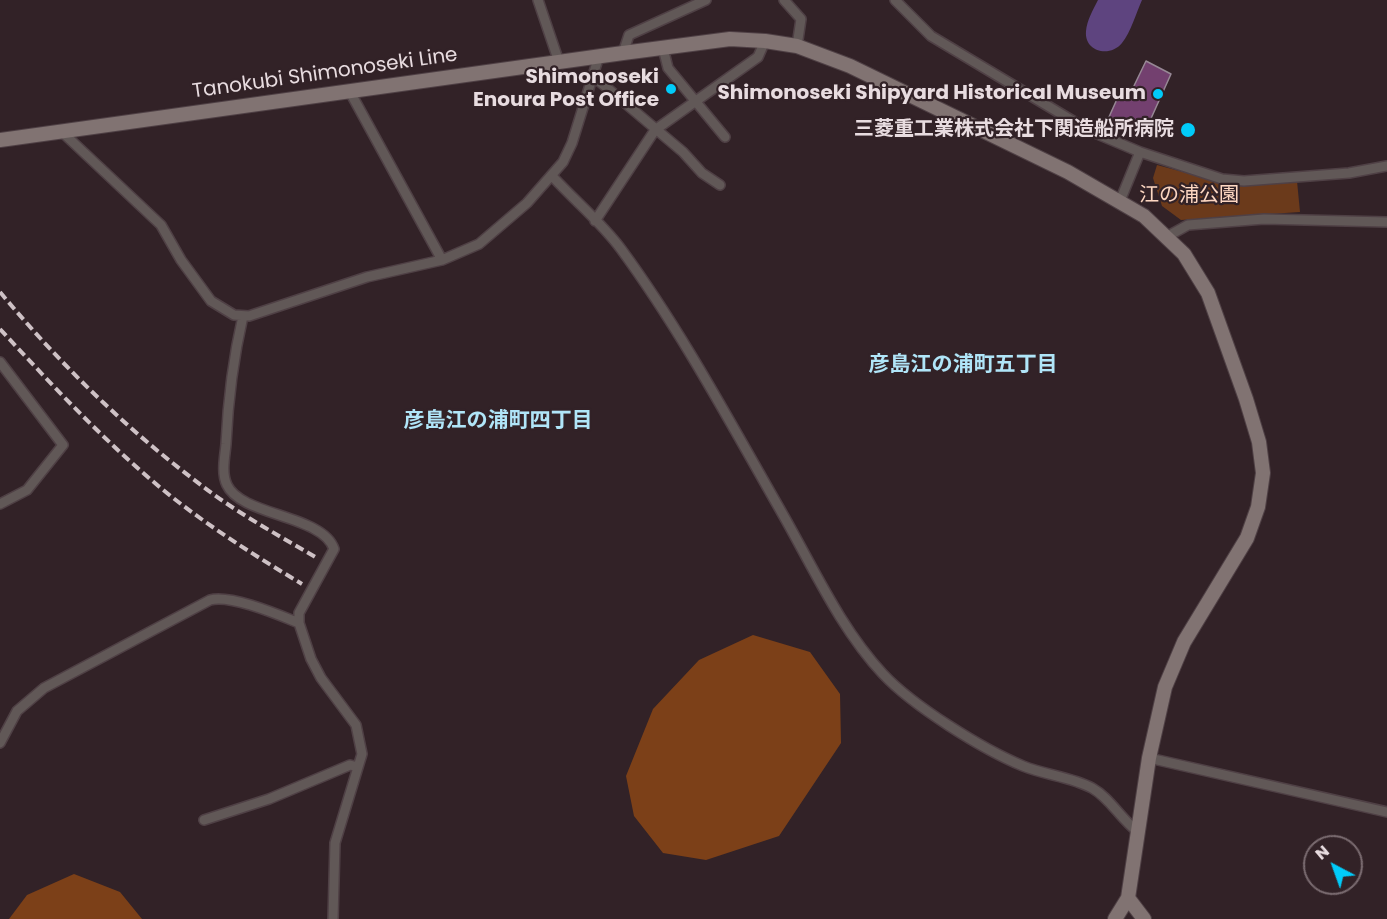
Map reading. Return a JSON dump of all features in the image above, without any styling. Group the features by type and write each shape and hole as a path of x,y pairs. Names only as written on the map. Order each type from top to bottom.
{"main road":[{"name":"Tanokubi Shimonoseki Line","path":"0,140 730,39 797,46 860,70 1068,172 1120,201 1168,236 1197,271 1220,322 1259,442 1263,473 1258,507 1247,538 1184,642 1172,671 1158,714 1149,758 1128,898 1115,919"},
{"path":"1128,898 1144,919"}],"street":[{"path":"538,0 559,62"},
{"path":"623,53 629,34 706,0"},
{"path":"784,0 801,19 797,46"},
{"path":"895,0 931,36 1088,130 1140,152 1222,179 1244,181 1349,173 1387,166"},
{"path":"595,221 655,130 758,57 765,41"},
{"path":"663,48 668,68 725,137"},
{"path":"61,130 157,220 200,288 211,301 234,315 243,316 367,277 442,260 484,240 552,177 572,143 598,57"},
{"path":"592,76 720,185"},
{"path":"349,90 442,260"},
{"path":"1120,201 1140,152"},
{"path":"552,177 620,247 736,433 856,641 884,675 917,702 1000,756 1093,788 1107,799 1121,819 1137,831"},
{"path":"1168,236 1188,225 1264,219 1387,222"},
{"path":"243,316 228,396 224,471 227,486 241,498 324,533 334,549 299,613 299,623 311,659 321,678 356,725 362,753 335,843 333,919"},
{"path":"0,362 63,445 27,490 0,504"},
{"path":"0,743 17,711 34,695 59,679 210,600 228,600 299,623"},
{"path":"1149,758 1387,812"},
{"path":"204,820 269,799 350,765 358,767"}],"green space":[{"name":"江の浦公園","path":"1157,165 1232,185 1297,181 1300,212 1181,220 1162,206 1153,178"}],"shaded area":[{"path":"1098,0 1142,0 1125,39 1117,48 1111,50 1093,48 1086,38 1090,15"},
{"path":"753,635 810,652 840,694 841,743 779,836 706,860 663,853 634,816 626,776 653,709 699,660"},
{"path":"74,874 120,892 142,919 9,919 27,895"}],"building":[{"path":"1146,61 1171,74 1144,134 1109,117 1122,88 1131,92"}],"railway":[{"path":"0,292 70,370 173,464 229,505 317,558"},
{"path":"0,329 99,432 162,489 230,539 302,584"}],"place":[{"name":"Shimonoseki Enoura Post Office","path":"671,89"},
{"name":"Shimonoseki Shipyard Historical Museum","path":"1158,94"},
{"name":"三菱重工業株式会社下関造船所病院","path":"1188,130"}],"district":[{"name":"彦島江の浦町五丁目","path":"963,366"},
{"name":"彦島江の浦町四丁目","path":"498,422"}]}
